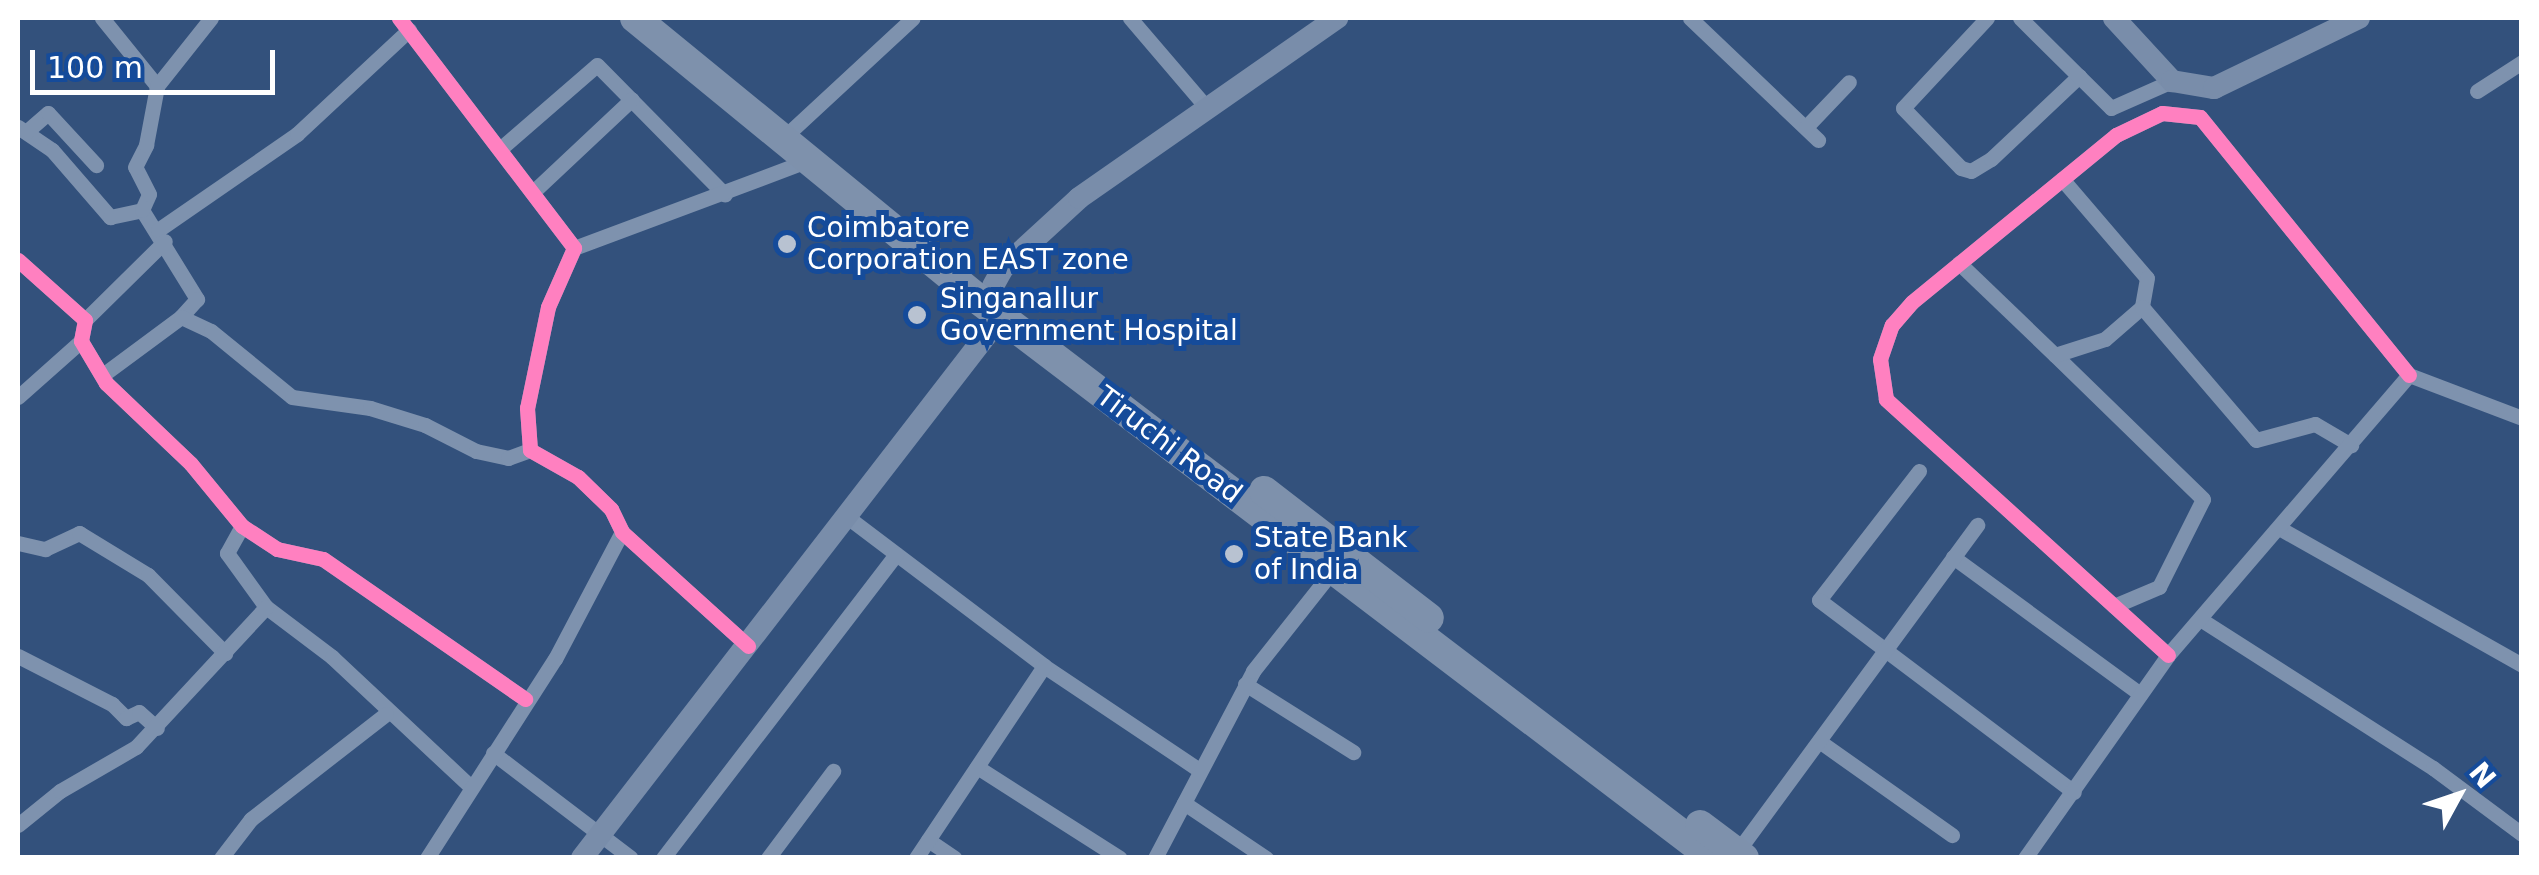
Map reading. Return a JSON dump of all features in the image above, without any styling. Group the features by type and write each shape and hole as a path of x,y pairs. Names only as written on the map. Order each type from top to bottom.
{"highway":[{"name":"Tiruchi Road","path":"635,18 804,162 1333,570 1732,856"},
{"name":"Tiruchi Road","path":"666,18 792,128 1732,856"}],"street":[{"path":"102,18 157,86"},
{"path":"142,210 149,194 135,167 146,145 157,86 211,18"},
{"path":"792,128 913,18"},
{"path":"1130,18 1206,107"},
{"path":"993,286 1003,268 1079,198 1337,18"},
{"path":"1690,18 1818,140"},
{"path":"1986,18 1903,108 1961,168 1970,172 1992,159 2078,76"},
{"path":"2020,18 2111,108 2172,82 2214,88 2358,18"},
{"path":"2114,18 2172,82"},
{"path":"18,397 81,341 85,320 162,236 297,134 404,24 574,248"},
{"path":"500,149 597,64 725,195"},
{"path":"2477,91 2519,68"},
{"path":"1806,127 1849,82"},
{"path":"534,191 632,99"},
{"path":"96,165 48,113 22,130 52,150 110,217 142,210"},
{"path":"2168,655 1886,398 1880,359 1892,325 1960,263 2116,135 2162,113 2200,117 2408,376 2522,418"},
{"path":"530,450 527,408 548,306 574,248 725,195 804,162"},
{"path":"2055,355 2105,339 2142,307 2147,278 2062,179"},
{"path":"104,374 197,299 162,236 142,210"},
{"path":"18,260 85,320"},
{"path":"1960,263 2203,499 2160,587 2114,606"},
{"path":"2142,307 2256,440 2315,424 2351,445"},
{"path":"180,316 211,331 292,397 370,408 508,458 530,450"},
{"path":"582,858 1001,316"},
{"path":"81,341 119,399 192,464 242,526 278,550 323,559 525,700"},
{"path":"2025,858 2168,655 2408,376"},
{"path":"530,450 578,478 610,510 622,532 748,646"},
{"path":"1919,471 1818,600 2074,792"},
{"path":"846,516 1044,666 1198,768"},
{"path":"1732,856 1977,525"},
{"path":"242,526 227,553 266,607 332,657 386,714 470,786"},
{"path":"2278,528 2522,665"},
{"path":"427,858 525,700 555,659 622,532"},
{"path":"18,543 45,548 79,533 148,575 224,653"},
{"path":"662,858 896,554"},
{"path":"1953,557 2140,694"},
{"path":"1154,858 1198,768 1246,684 1333,570"},
{"path":"18,825 158,728 266,607"},
{"path":"2200,619 2433,768 2522,834"},
{"path":"18,656 112,704 126,718 139,712 158,728"},
{"path":"916,858 1044,666"},
{"path":"1246,684 1353,752"},
{"path":"221,858 251,819 386,714"},
{"path":"1819,741 1952,836"},
{"path":"493,753 631,858"},
{"path":"977,767 1120,858"},
{"path":"768,858 833,771"},
{"path":"1184,803 1266,858"},
{"path":"928,840 955,858"}],"cycle path":[{"path":"399,18 574,248 548,307 527,408 530,450 578,477 611,509 622,532 748,646"},
{"path":"2168,655 1886,399 1880,359 1892,325 1912,302 2116,135 2162,113 2200,117 2409,375"},
{"path":"18,260 85,320 81,341 106,383 191,464 242,526 277,549 323,559 525,699"}],"place":[{"name":"Coimbatore Corporation EAST zone","path":"787,244"},
{"name":"Singanallur Government Hospital","path":"917,315"},
{"name":"State Bank of India","path":"1234,554"}]}
